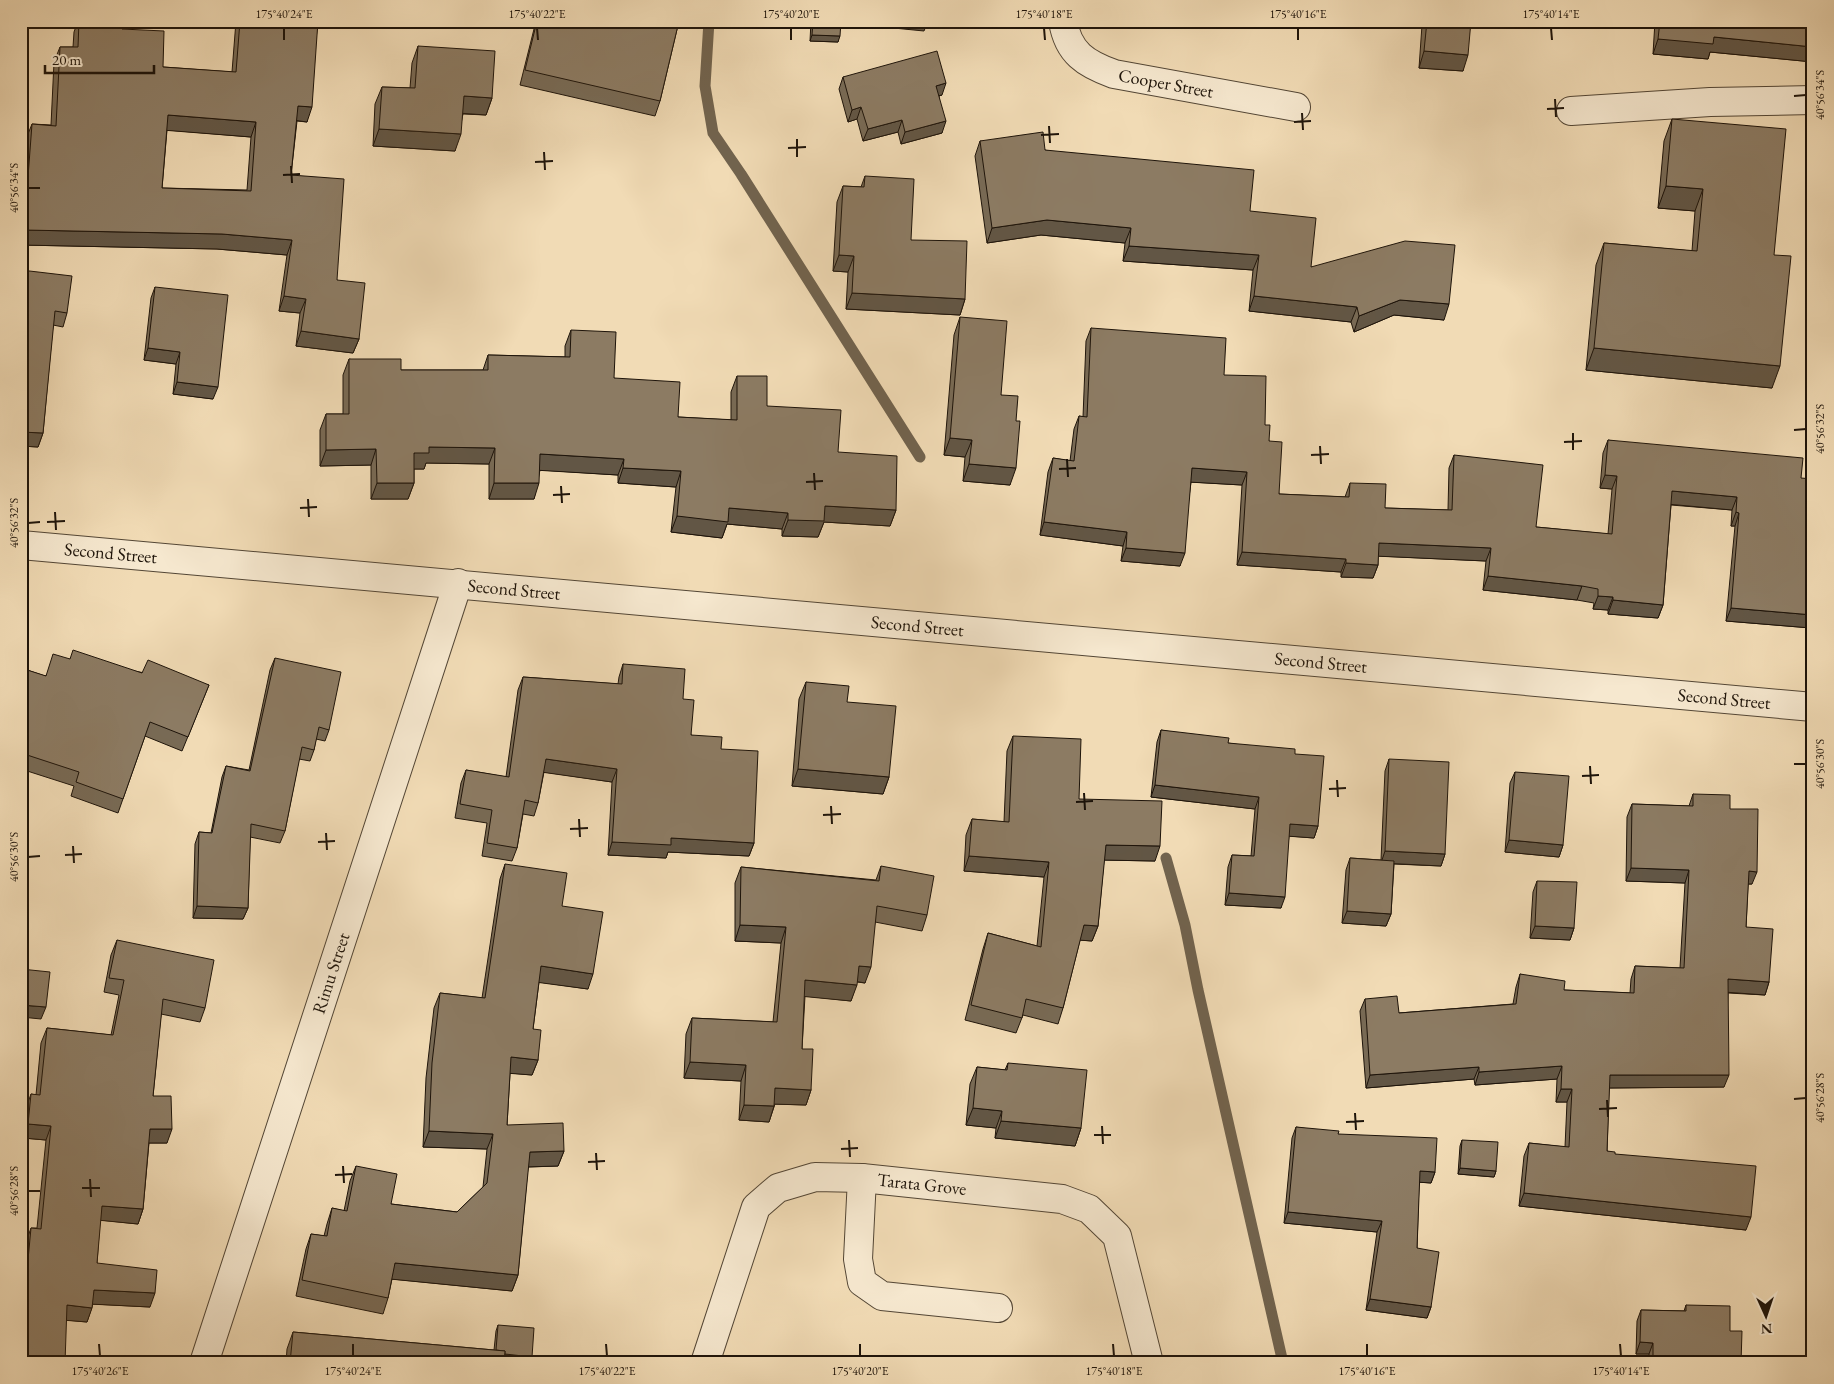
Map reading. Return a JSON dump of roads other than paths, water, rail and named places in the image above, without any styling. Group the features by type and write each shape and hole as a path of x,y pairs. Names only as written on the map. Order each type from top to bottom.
{"street":[{"name":"Cooper Street","path":"1063,21 1065,33 1074,50 1089,64 1114,74 1296,107"},
{"path":"1571,111 1710,102 1813,100"},
{"name":"Second Street","path":"21,545 1813,707"},
{"name":"Rimu Street","path":"204,1363 458,583"},
{"name":"Tarata Grove","path":"705,1363 756,1207 778,1188 814,1177 862,1178 1062,1199 1089,1209 1117,1236 1149,1363"},
{"path":"862,1178 858,1259 862,1282 882,1296 998,1308"}],"waterway":[{"path":"709,21 705,86 713,133 741,174 920,457"},
{"path":"1166,858 1185,925 1198,990 1283,1363"}]}
